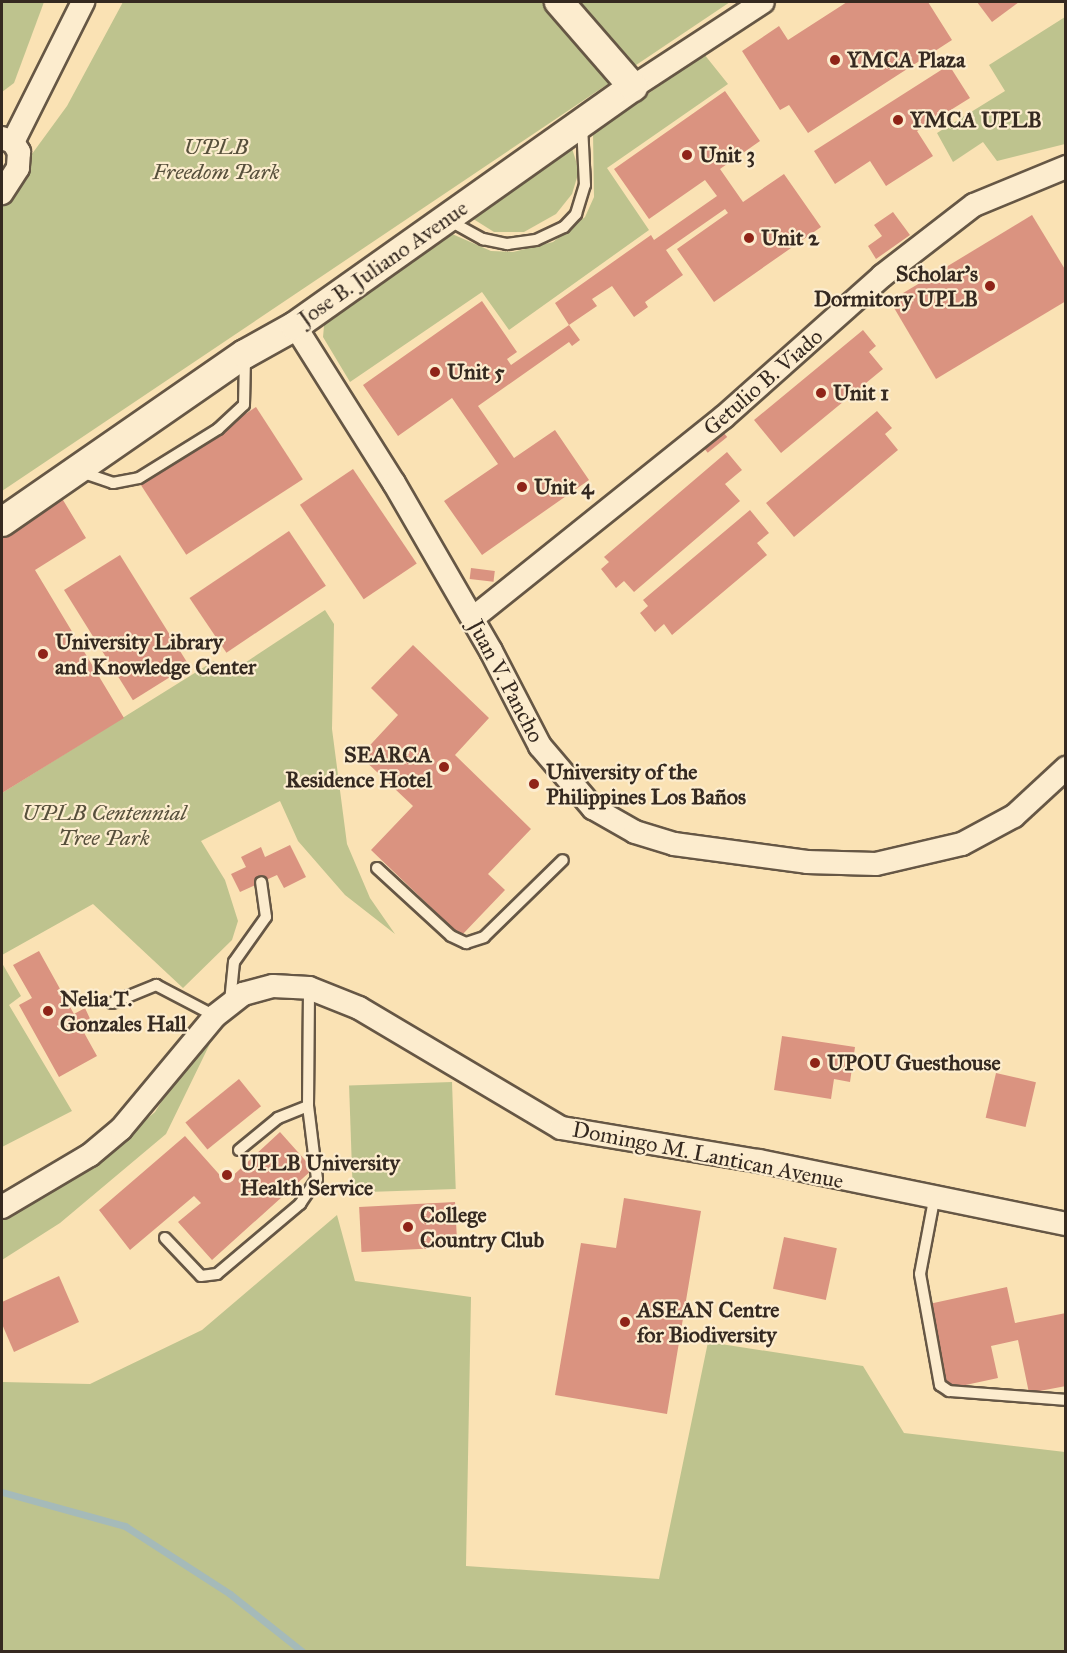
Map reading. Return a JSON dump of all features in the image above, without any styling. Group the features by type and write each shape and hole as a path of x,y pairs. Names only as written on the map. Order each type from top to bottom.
{"street":[{"path":"2,193 18,168 7,140 83,2"},
{"path":"559,2 633,87"},
{"name":"Jose B. Juliano Avenue","path":"2,522 245,354 295,326 633,87 764,2"},
{"name":"Getulio B. Viado","path":"473,618 724,417 882,276 974,205 1065,167"},
{"name":"Juan V. Pancho","path":"295,326 473,618 540,746 593,808 635,832 674,844 807,862 876,864 921,857 962,844 1014,816 1065,768"},
{"name":"Domingo M. Lantican Avenue","path":"2,1207 48,1184 121,1129 223,1009 273,986 309,988 408,1035 561,1128 759,1161 934,1200 1065,1224"}],"lane":[{"path":"444,219 483,238 507,244 543,238 564,227 576,214 585,185 582,123"},
{"path":"77,470 113,483 139,478 218,429 244,405 245,354"},
{"path":"377,868 451,936 466,943 484,938 563,860"},
{"path":"112,1003 156,985 223,1009 234,962 266,916 261,882"},
{"path":"165,1238 201,1276 217,1274 300,1204 317,1179 308,1106 309,988"},
{"path":"239,1149 278,1118 308,1106"},
{"path":"934,1200 920,1274 940,1385 949,1391 1065,1400"}],"green space":[{"path":"2,2 44,2 14,83 2,92"},
{"name":"UPLB Freedom Park","path":"123,2 730,2 2,491 2,195 67,106"},
{"path":"1065,17 1065,144 997,161 983,142 953,162 937,133 1005,91 989,65"},
{"path":"704,54 728,84 607,168 649,230 509,330 482,292 350,382 323,337 325,315 443,230 491,251 513,252 553,242 585,217 594,197 593,133"},
{"path":"571,145 579,171 572,194 556,214 524,232 494,232 467,215"},
{"name":"UPLB Centennial Tree Park","path":"325,610 334,624 332,729 347,844 370,898 395,934 345,895 298,841 280,801 201,841 225,880 238,921 232,940 183,988 93,904 2,955 2,793 214,661 228,674"},
{"path":"2,963 21,996 9,1005 72,1111 2,1147"},
{"path":"221,1021 166,1134 60,1223 2,1260 2,1197 97,1161 155,1112 203,1035"},
{"path":"452,1082 456,1189 353,1193 349,1086"},
{"path":"337,1215 355,1281 471,1297 466,1566 659,1579 708,1342 863,1366 904,1433 1065,1452 1065,1651 2,1651 2,1382 90,1384 202,1330"}],"building":[{"name":"YMCA Plaza","path":"847,2 928,2 952,40 808,133 789,105 780,110 742,51 779,26 788,40"},
{"path":"977,2 1019,2 992,22"},
{"name":"YMCA UPLB","path":"949,65 970,98 917,131 933,156 886,186 870,161 835,184 814,151"},
{"path":"725,91 760,141 720,169 743,202 784,174 821,227 714,302 677,249 728,213 725,209 666,250 683,275 645,302 648,307 634,317 612,286 592,299 597,306 569,325 555,303 651,235 654,240 717,196 705,180 649,219 614,169"},
{"path":"893,212 910,235 876,259 868,246 882,236 874,225"},
{"name":"Scholar's Dormitory UPLB","path":"1032,215 1066,271 1066,301 936,379 890,301"},
{"path":"482,301 517,352 507,359 511,365 569,325 580,340 572,346 569,342 478,406 514,458 555,430 589,480 482,555 444,501 498,464 452,398 398,436 363,385"},
{"name":"Unit 1","path":"863,330 876,346 869,352 883,369 781,453 754,420"},
{"path":"256,407 303,479 186,555 139,483"},
{"path":"877,411 892,428 885,434 898,450 794,537 766,503"},
{"path":"719,427 727,437 708,453 700,443"},
{"path":"727,452 742,470 725,484 740,501 634,592 624,581 616,588 601,569 609,562 604,557"},
{"path":"353,469 417,564 364,599 300,505"},
{"name":"University Library and Knowledge Center","path":"60,495 86,538 35,570 124,718 2,793 2,532"},
{"path":"750,510 769,533 757,543 767,555 672,635 664,624 655,632 640,613 648,606 643,600"},
{"path":"289,531 326,586 226,653 190,598"},
{"path":"120,555 189,665 133,700 64,590"},
{"path":"471,568 495,571 493,582 470,579"},
{"path":"413,645 489,718 455,755 531,829 488,874 505,890 461,936 371,850 413,806 360,756 398,715 371,688"},
{"path":"290,845 306,877 284,888 277,875 240,892 231,874 246,867 241,857 261,847 265,857"},
{"name":"Nelia T. Gonzales Hall","path":"39,951 74,1014 85,1008 92,1023 82,1029 97,1056 59,1077 19,1005 32,998 13,965"},
{"name":"UPOU Guesthouse","path":"782,1036 855,1047 850,1082 834,1079 831,1099 774,1090"},
{"path":"996,1073 1036,1082 1026,1127 986,1118"},
{"path":"239,1079 261,1106 207,1150 185,1122"},
{"path":"280,1132 313,1169 212,1260 178,1222 201,1203 194,1196 130,1250 99,1210 185,1136 226,1182"},
{"name":"ASEAN Centre for Biodiversity","path":"624,1198 701,1211 667,1414 555,1395 581,1243 616,1248"},
{"name":"College Country Club","path":"455,1202 457,1247 361,1252 359,1207"},
{"path":"784,1237 837,1248 826,1300 773,1289"},
{"path":"59,1276 79,1322 14,1352 2,1324 2,1302"},
{"path":"1007,1287 1015,1323 1066,1313 1066,1386 1029,1393 1018,1340 991,1346 998,1378 947,1389 929,1304"}],"waterway":[{"path":"2,1492 125,1526 230,1594 303,1652"}],"place":[{"name":"YMCA Plaza","path":"835,60"},
{"name":"YMCA UPLB","path":"898,120"},
{"name":"Unit 3","path":"687,155"},
{"name":"Unit 2","path":"749,238"},
{"name":"Scholar's Dormitory UPLB","path":"990,286"},
{"name":"Unit 5","path":"435,372"},
{"name":"Unit 1","path":"821,393"},
{"name":"Unit 4","path":"522,487"},
{"name":"University Library and Knowledge Center","path":"43,654"},
{"name":"SEARCA Residence Hotel","path":"444,767"},
{"name":"University of the Philippines Los Baños","path":"534,784"},
{"name":"Nelia T. Gonzales Hall","path":"48,1011"},
{"name":"UPOU Guesthouse","path":"815,1063"},
{"name":"UPLB University Health Service","path":"227,1175"},
{"name":"College Country Club","path":"408,1227"},
{"name":"ASEAN Centre for Biodiversity","path":"625,1322"}]}
